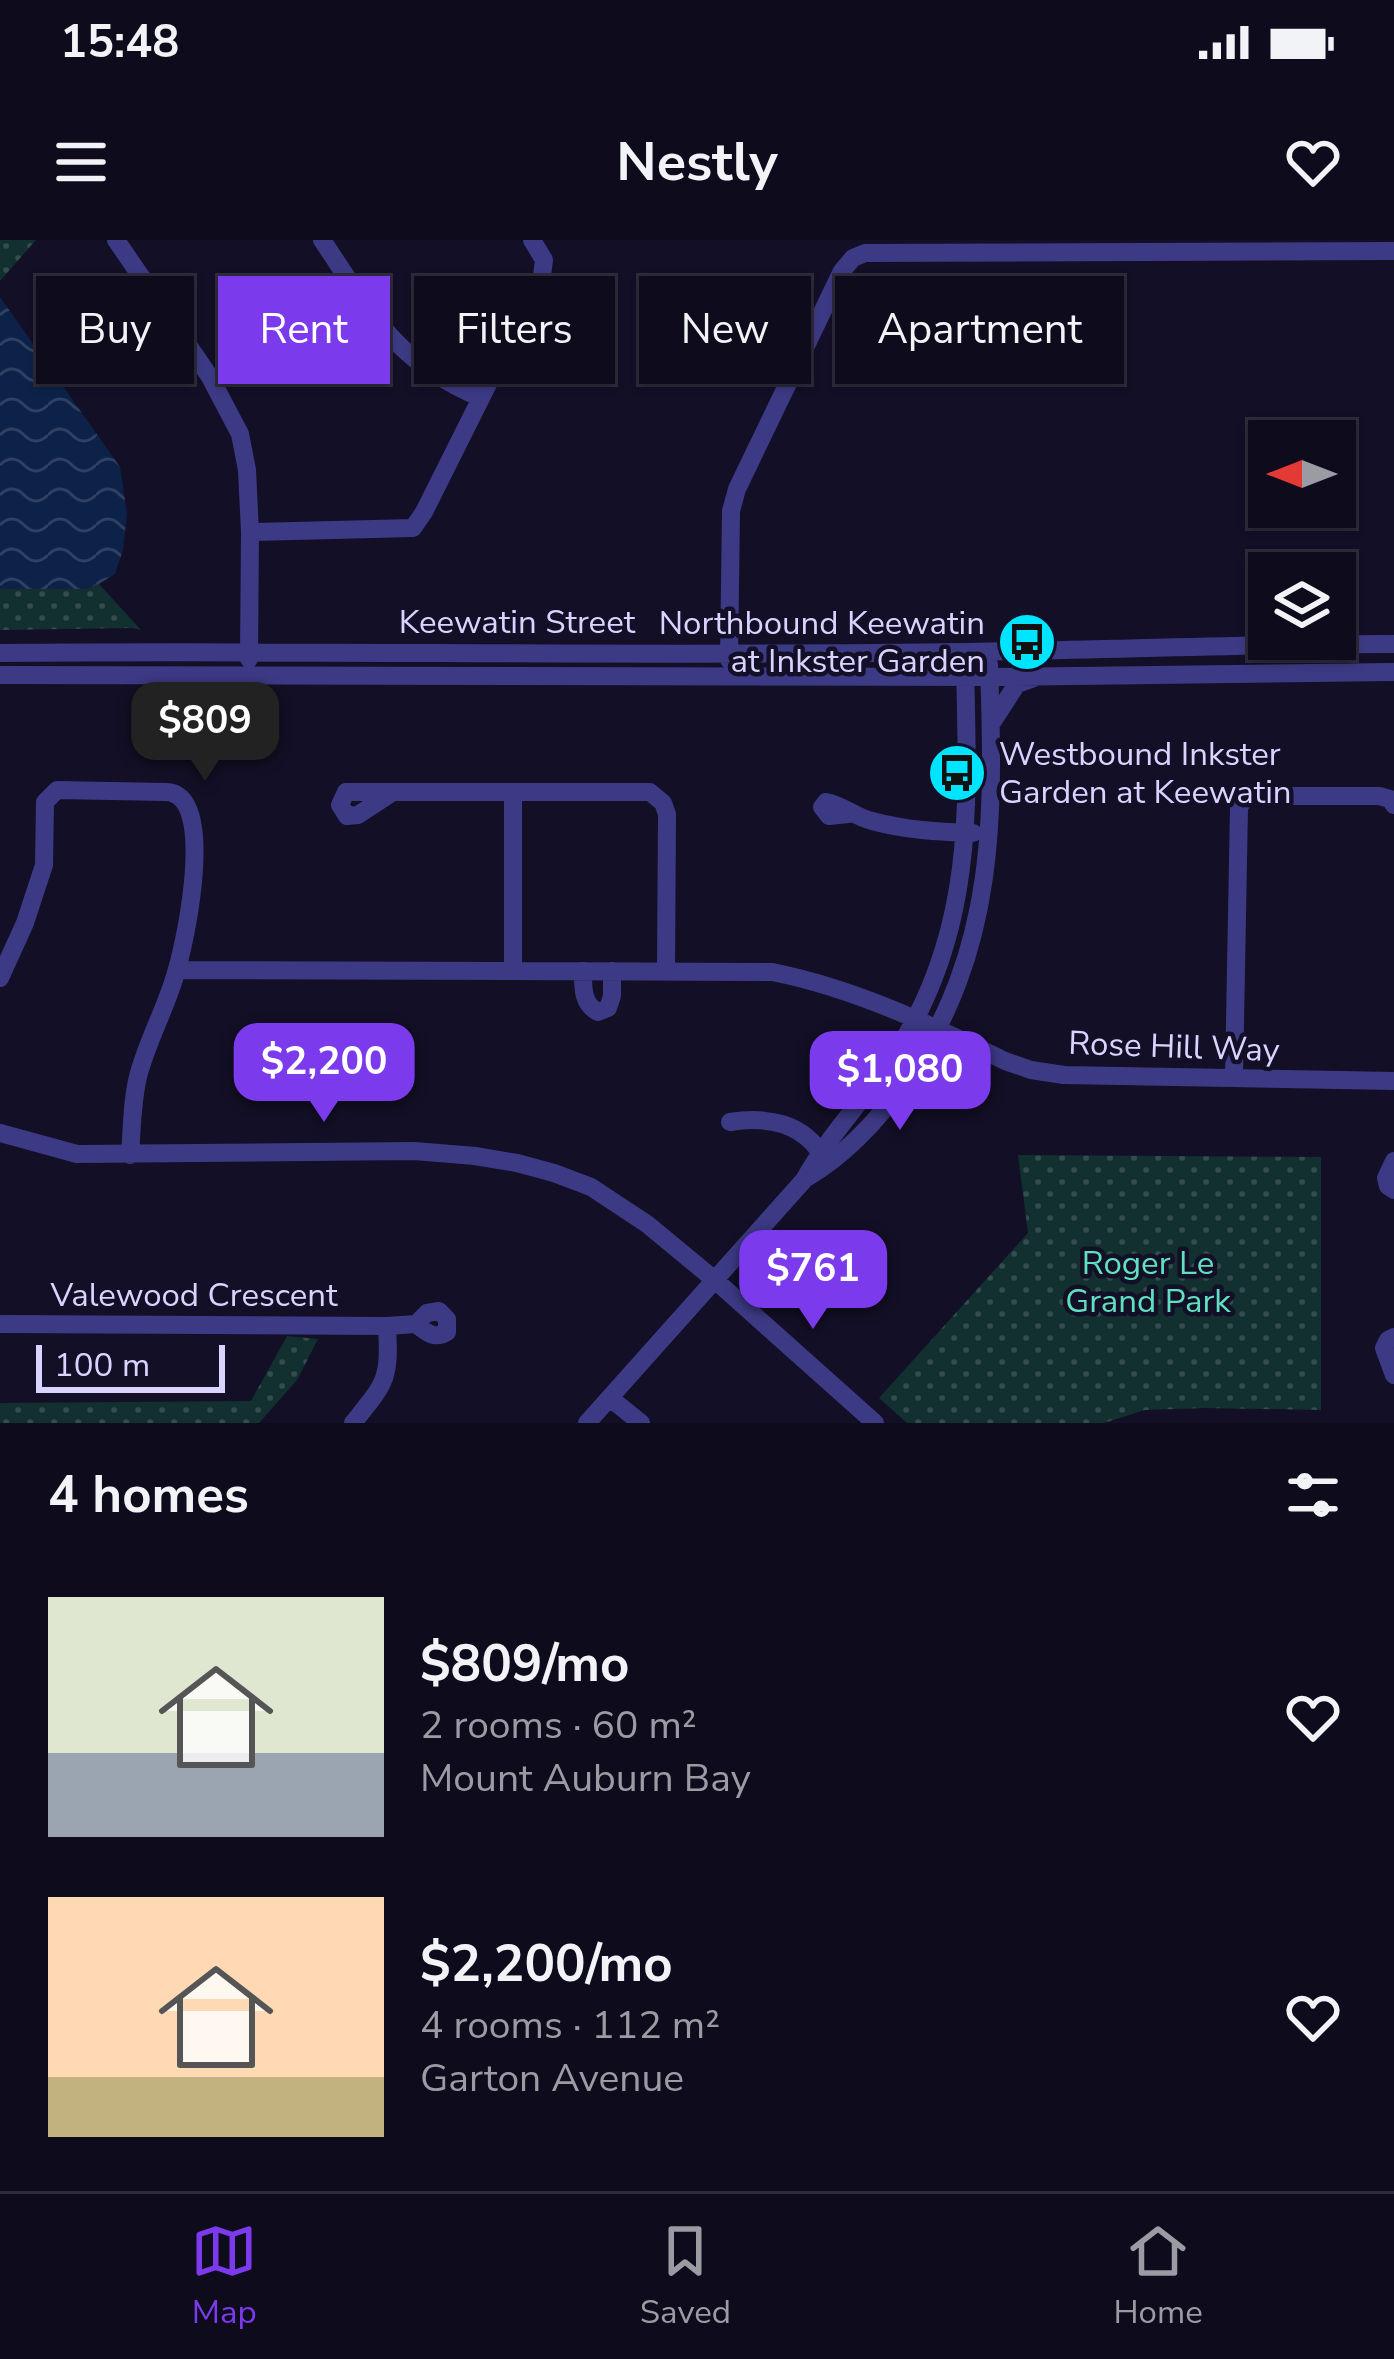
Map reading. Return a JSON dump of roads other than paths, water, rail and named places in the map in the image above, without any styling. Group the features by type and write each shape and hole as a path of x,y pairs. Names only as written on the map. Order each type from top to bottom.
{"street":[{"path":"116,240 210,377 241,434 250,532 249,676"},
{"path":"322,240 395,343 418,364 481,398"},
{"path":"250,532 413,528 542,276 544,260 532,240"},
{"path":"729,676 731,512 736,492 842,271 854,258 881,252 1394,251"},
{"name":"Keewatin Street","path":"0,653 988,652 1394,644"},
{"path":"587,1423 824,1158 915,1020 952,924 966,833 965,652"},
{"path":"824,1158 854,1143 890,1103 938,1029 965,964 977,924 990,833 988,652"},
{"name":"Keewatin Street","path":"0,675 1394,672"},
{"path":"990,725 1017,685 1038,676"},
{"path":"0,978 44,865 45,802 57,790 175,792 188,805 194,824 191,899 177,970 137,1079 130,1155"},
{"path":"393,792 650,792 667,814 666,970"},
{"path":"513,794 513,970"},
{"path":"1234,1077 1240,807 1245,798 1379,796 1394,805"},
{"path":"848,814 916,830 990,833"},
{"name":"Rose Hill Way","path":"177,970 750,970 852,993 1031,1070 1064,1075 1394,1081"},
{"path":"584,971 585,999 598,1012 608,1008 612,971"},
{"path":"730,1122 754,1118 780,1123 810,1136 824,1158"},
{"path":"0,1133 77,1154 414,1151 517,1162 554,1173 605,1195 646,1224 875,1423"},
{"path":"1394,1161 1385,1178 1394,1190"},
{"name":"Valewood Crescent","path":"0,1324 416,1324"},
{"path":"353,1423 386,1379 387,1327"},
{"path":"1394,1337 1385,1343 1384,1351 1394,1375"},
{"path":"610,1398 641,1423"}],"water":[{"path":"0,297 36,348 36,384 61,384 120,467 127,514 115,574 99,584 85,589 0,589"}],"place":[{"name":"Northbound Keewatin at Inkster Garden","path":"1027,642"},
{"name":"Westbound Inkster Garden at Keewatin","path":"957,773"}],"park label":[{"name":"Roger Le Grand Park","path":"1148,1282"}]}
